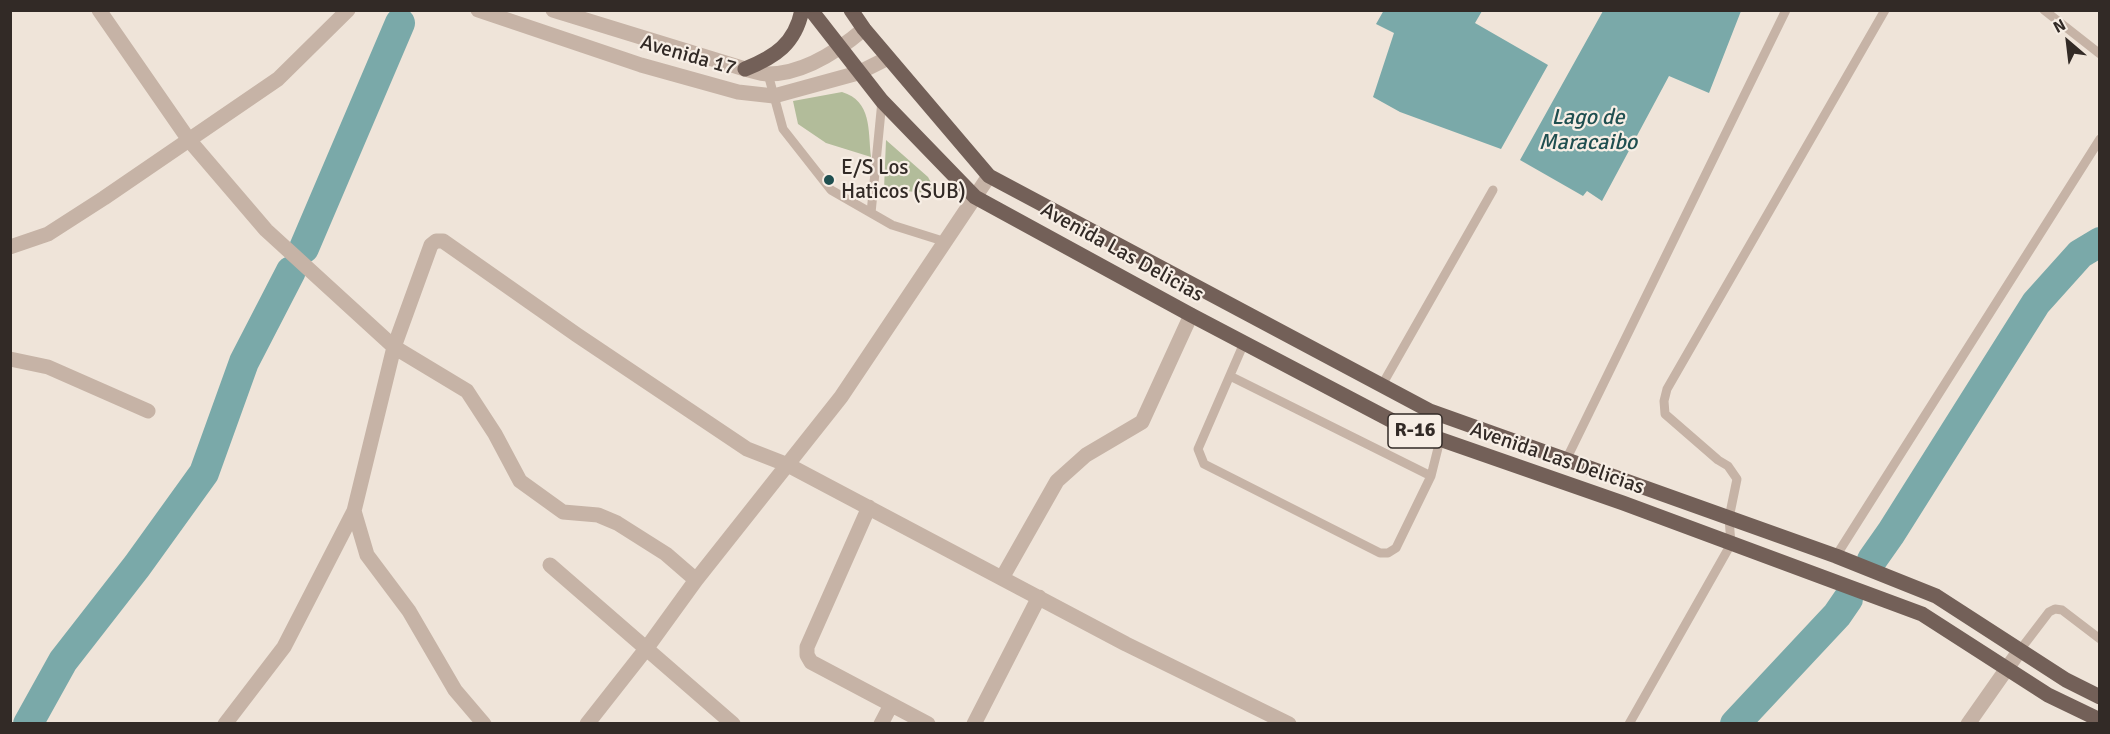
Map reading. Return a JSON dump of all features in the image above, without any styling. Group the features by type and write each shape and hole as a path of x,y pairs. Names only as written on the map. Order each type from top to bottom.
{"main road":[{"path":"745,69 770,59 794,35 802,10"},
{"name":"Avenida Las Delicias","path":"811,10 882,101 975,197 1191,315 1402,426 1922,614 2048,695 2100,720"},
{"name":"Avenida Las Delicias","path":"851,10 888,58 990,176 1430,411 1836,556 1936,596 2066,680 2100,697"},
{"path":"1167,302 1181,278"}],"street":[{"path":"99,10 189,140 266,231 394,347 467,391 495,434 520,481 563,512 598,515 617,523 666,554 696,580"},
{"path":"10,247 48,234 278,79 348,10"},
{"name":"Avenida 17","path":"478,10 652,68 738,93 774,96 858,73 888,58"},
{"name":"Avenida 17","path":"553,10 768,74 797,69 840,49 864,29"},
{"path":"587,723 646,649 696,580 842,397 990,176"},
{"path":"225,723 284,647 354,511 394,347 431,245 436,241 443,241 577,335 747,449 788,465 1280,722"},
{"path":"1002,578 1057,482 1086,455 1142,422 1191,315"},
{"path":"10,358 48,366 148,411"},
{"path":"870,507 807,647 807,655 811,662 928,723"},
{"path":"354,511 367,555 409,611 455,690 484,723"},
{"path":"550,565 733,723"},
{"path":"974,723 1039,597"},
{"path":"1968,723 2020,650"},
{"path":"881,723 891,705"}],"lane":[{"path":"1566,460 1786,10"},
{"path":"1629,723 1731,544 1730,518 1737,479 1728,466 1665,414 1664,401 1667,389 1885,10"},
{"path":"2044,10 2100,54"},
{"path":"768,74 783,129 831,190 892,225 946,242"},
{"path":"871,213 882,101"},
{"path":"1836,556 2100,139"},
{"path":"1382,386 1493,190"},
{"path":"1244,343 1198,449 1204,464 1380,553 1388,553 1396,548 1431,476 1440,440"},
{"path":"1230,376 1431,476"},
{"path":"2020,650 2049,612 2055,609 2062,610 2100,639"}],"green space":[{"path":"842,92 852,96 864,109 871,157 826,143 798,124 793,101"},
{"path":"886,140 928,177 937,194 884,189"}],"water":[{"name":"Lago de Maracaibo","path":"1384,10 1482,11 1475,23 1548,65 1501,149 1400,112 1373,97 1394,33 1376,24"},
{"name":"Lago de Maracaibo","path":"1603,11 1741,11 1709,93 1669,76 1602,201 1587,191 1583,196 1520,160"}],"waterway":[{"path":"304,248 400,23"},
{"path":"1872,560 2036,303 2080,254 2100,242"},
{"path":"28,724 63,661 137,566 204,473 244,362 291,271"},
{"path":"1735,724 1837,615 1848,599"}],"place":[{"name":"E/S Los Haticos (SUB)","path":"829,180"}]}
